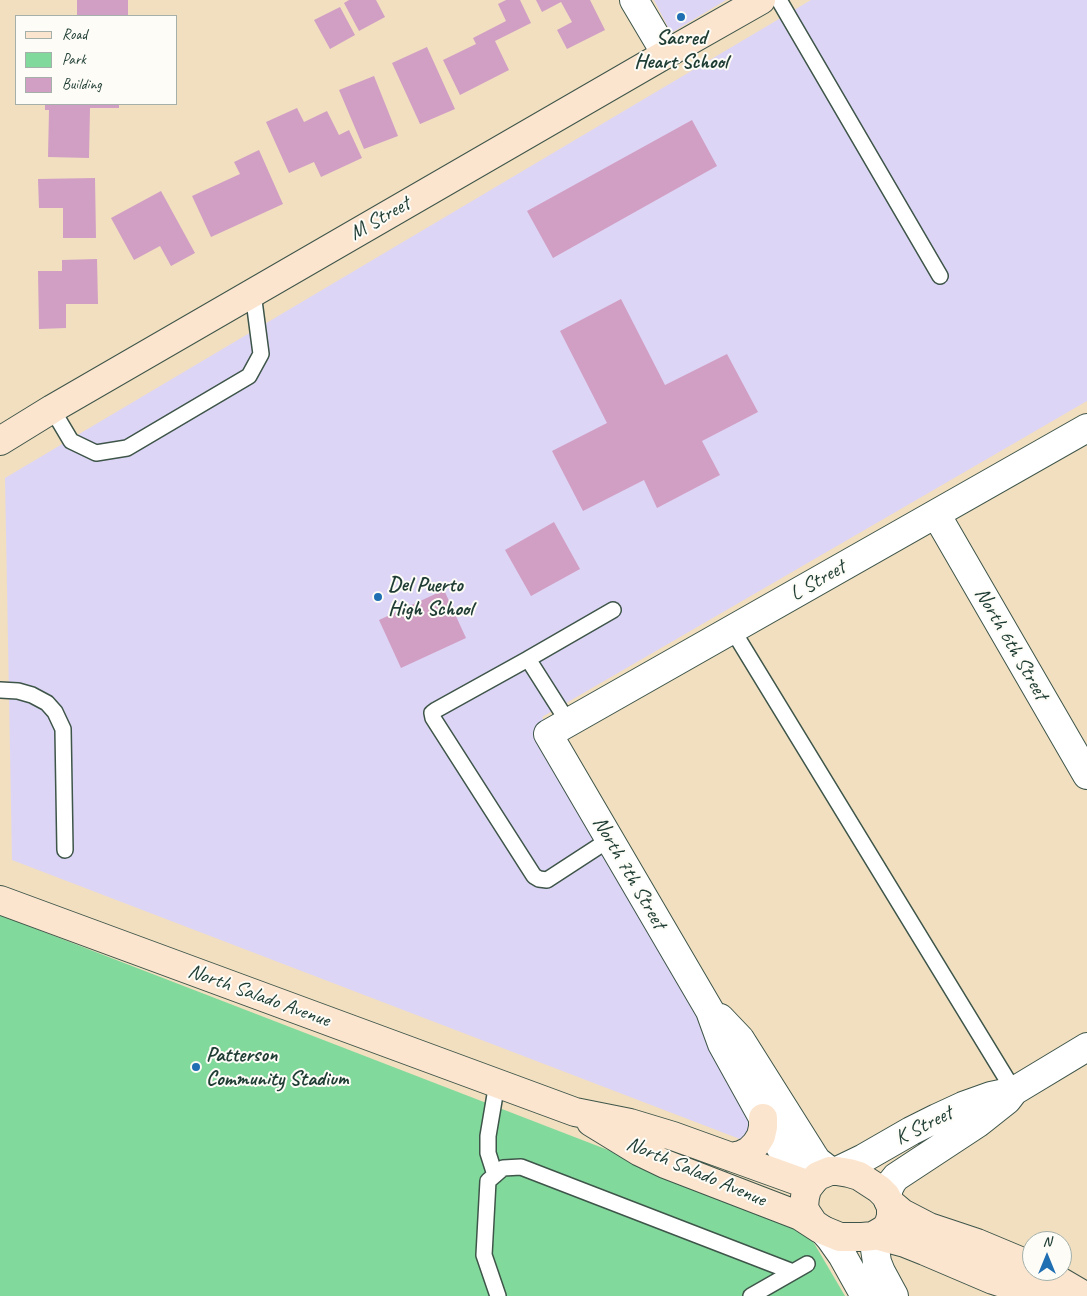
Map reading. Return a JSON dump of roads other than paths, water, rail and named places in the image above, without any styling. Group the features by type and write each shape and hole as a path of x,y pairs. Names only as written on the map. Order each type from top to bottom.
{"main road":[{"name":"M Street","path":"0,441 52,409 761,0"},
{"name":"North Salado Avenue","path":"0,900 575,1112 646,1128 731,1157 822,1177"},
{"name":"North Salado Avenue","path":"575,1112 640,1152 665,1164 800,1216 821,1229"},
{"path":"731,1157 749,1151 756,1144 761,1136 763,1118"},
{"path":"874,1236 885,1229 889,1223 891,1207 879,1189 871,1183 849,1173 822,1177 804,1197 806,1212 814,1224 840,1237 862,1238 874,1236 905,1243 994,1280 1050,1296"},
{"path":"888,1201 902,1213 929,1227 977,1243 1022,1262"},
{"path":"1059,1281 1085,1296"}],"street":[{"path":"634,0 666,54"},
{"name":"L Street","path":"558,728 1087,428"},
{"name":"North 6th Street","path":"936,514 1087,775"},
{"name":"North 7th Street","path":"558,728 610,840 710,1011 726,1052 763,1118 791,1163 822,1177"},
{"name":"North 7th Street","path":"710,1011 722,1020 740,1040 817,1161 822,1177"},
{"name":"K Street","path":"822,1177 864,1158 963,1106 991,1096 1014,1091 1087,1047"},
{"name":"K Street","path":"888,1201 888,1190 896,1177 978,1123 1007,1100 1014,1091"},
{"path":"821,1229 842,1255 865,1296"},
{"path":"874,1236 877,1262 894,1296"}],"lane":[{"path":"779,0 940,276"},
{"path":"52,409 71,441 96,453 127,448 249,376 261,354 253,293"},
{"path":"610,840 547,880 534,876 433,718 432,713 613,610"},
{"path":"732,629 1014,1091"},
{"path":"528,659 558,728"},
{"path":"0,690 18,691 32,695 47,703 55,712 63,729 65,850"},
{"path":"495,1174 488,1153 488,1136 497,1083"},
{"path":"498,1296 484,1255 488,1181 503,1168 521,1167 793,1272"},
{"path":"751,1296 807,1264"}],"place":[{"name":"Sacred Heart School","path":"681,17"},
{"name":"Del Puerto High School","path":"378,597"},
{"name":"Patterson Community Stadium","path":"196,1067"}]}
